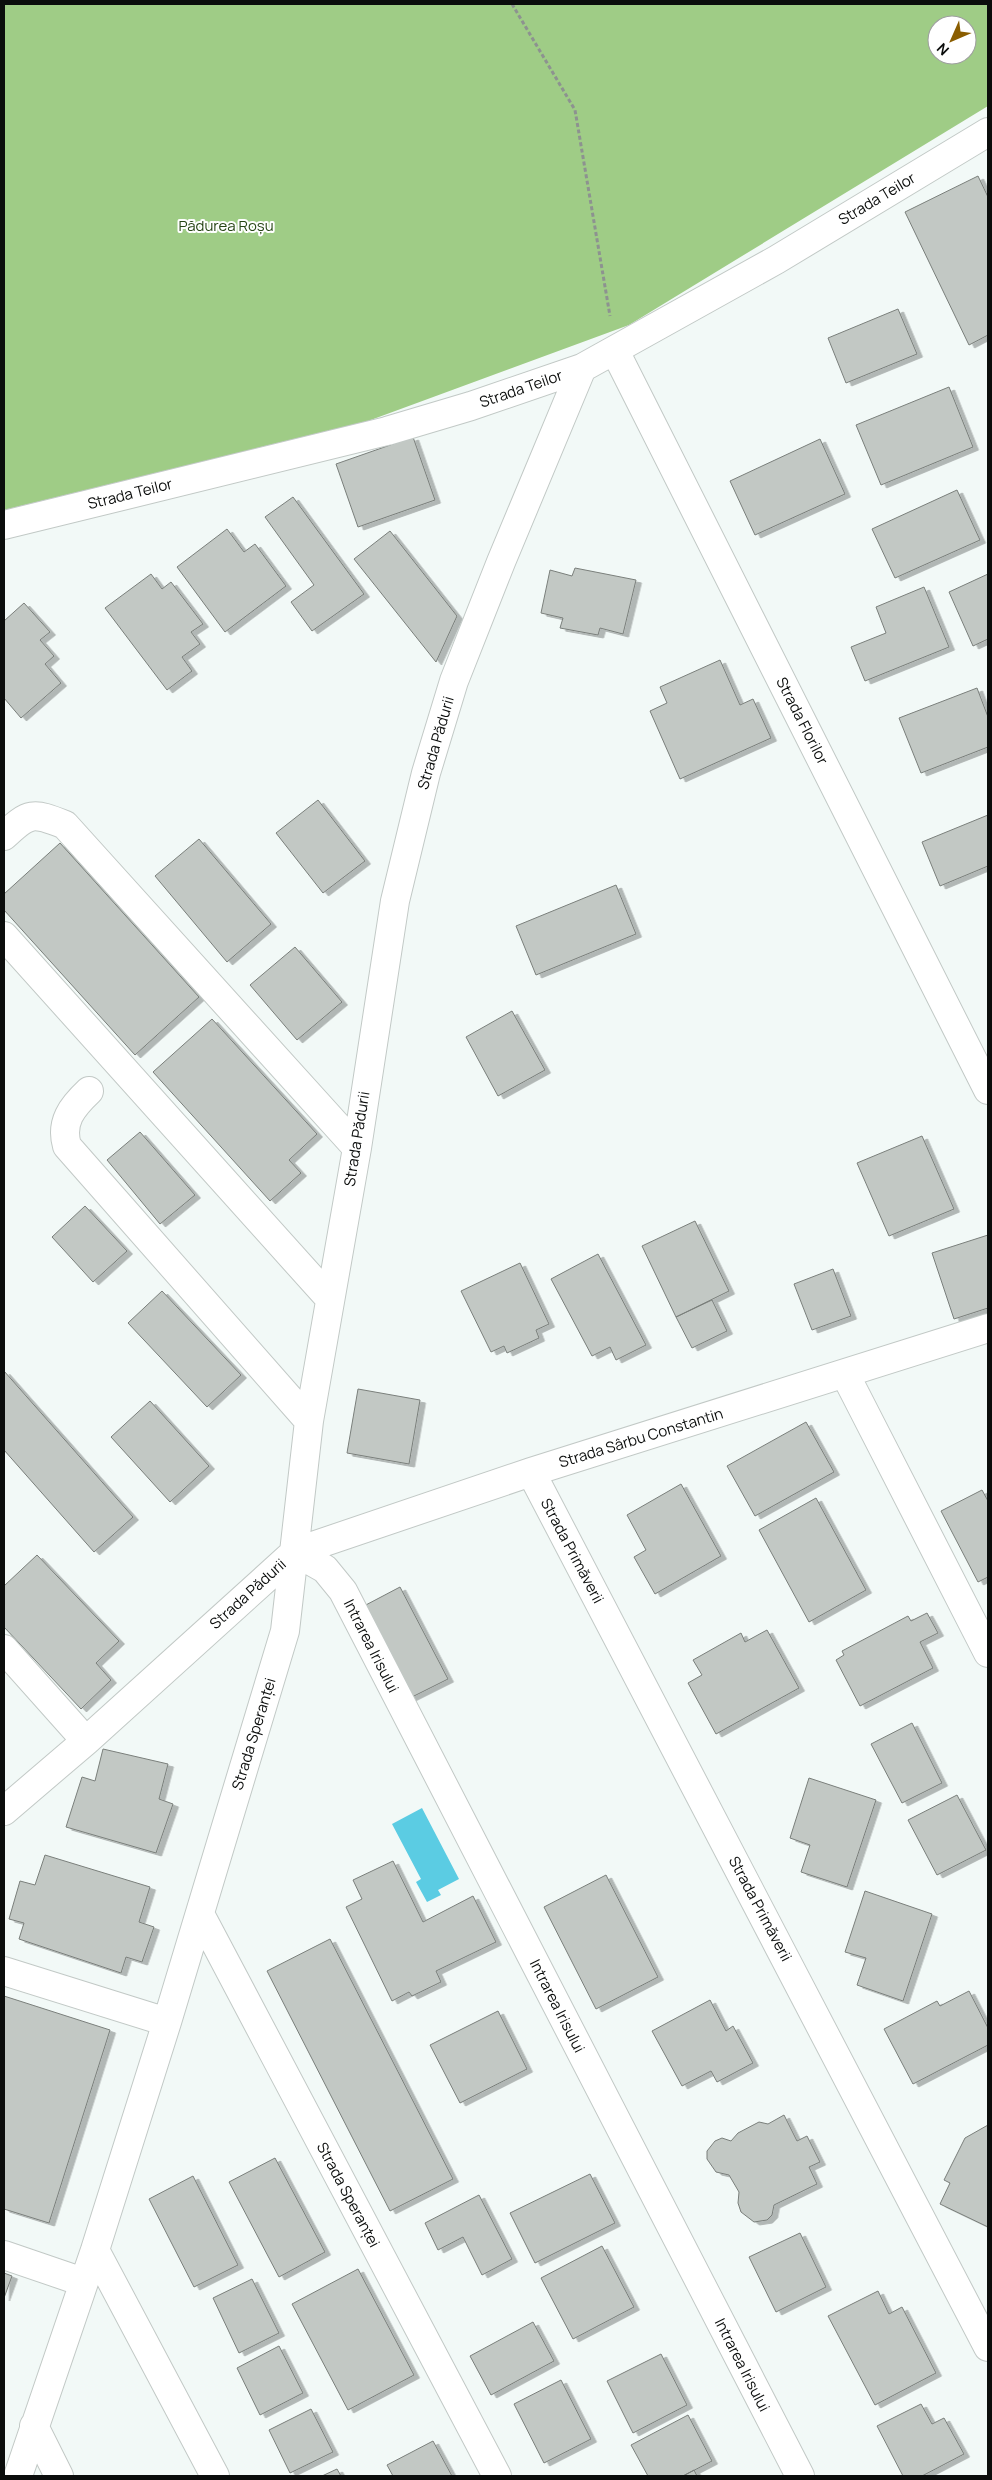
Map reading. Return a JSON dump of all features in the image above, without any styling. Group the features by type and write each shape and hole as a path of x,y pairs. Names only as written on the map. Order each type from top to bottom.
{"street":[{"name":"Strada Teilor","path":"4,525 387,431 471,406 582,368 616,351 988,132"},
{"name":"Strada Florilor","path":"616,351 988,1090"},
{"name":"Strada Pădurii","path":"4,1811 86,1741 295,1552 309,1421 357,1148 395,901 426,773 458,672 500,562 582,368"},
{"path":"4,836 22,818 43,816 65,825 357,1148"},
{"path":"4,936 330,1299"},
{"path":"89,1091 69,1114 63,1133 67,1146 309,1421"},
{"name":"Strada Sârbu Constantin","path":"295,1552 531,1472 988,1328"},
{"path":"845,1374 988,1654"},
{"name":"Strada Primăverii","path":"531,1472 988,2347"},
{"name":"Strada Speranței","path":"18,2476 95,2250 167,2022 285,1631 295,1552"},
{"name":"Intrarea Irisului","path":"295,1552 325,1569 343,1591 800,2476"},
{"path":"4,1649 86,1741"},
{"name":"Strada Speranței","path":"200,1914 497,2476"},
{"path":"4,1971 167,2022"},
{"path":"95,2250 215,2476"},
{"path":"4,2255 83,2282"},
{"path":"34,2426 59,2476"}],"path":[{"path":"512,4 575,110 616,351"}],"green space":[{"name":"Pădurea Roșu","path":"4,4 988,4 988,106 629,325 368,421 4,510"}],"water":[{"path":"422,1808 459,1879 438,1890 441,1895 427,1902 416,1882 421,1879 392,1824"}],"building":[{"path":"978,176 988,197 988,335 969,345 905,212"},
{"path":"898,309 917,354 846,383 828,338"},
{"path":"949,387 973,447 881,485 856,425"},
{"path":"413,437 435,500 358,527 336,464"},
{"path":"820,439 845,494 755,535 730,481"},
{"path":"957,490 980,540 895,578 872,529"},
{"path":"293,497 364,594 312,631 291,602 314,585 265,517"},
{"path":"227,529 244,552 255,544 286,586 225,632 177,567"},
{"path":"390,531 457,616 436,662 354,559"},
{"path":"575,568 636,580 623,634 600,628 598,635 560,628 563,618 541,613 550,570 572,576"},
{"path":"151,574 162,589 171,582 203,624 191,632 200,644 182,657 192,671 167,690 105,608"},
{"path":"988,574 988,639 973,646 949,592"},
{"path":"924,587 949,647 865,681 851,647 886,633 876,607"},
{"path":"24,603 50,632 40,640 54,656 45,664 61,683 21,718 4,698 4,621"},
{"path":"720,660 740,705 753,699 771,738 680,779 650,711 667,703 660,687"},
{"path":"977,688 988,717 988,747 921,773 899,718"},
{"path":"318,800 365,861 323,893 276,833"},
{"path":"988,815 988,866 940,886 922,842"},
{"path":"199,839 271,924 227,962 155,876"},
{"path":"60,843 199,997 135,1055 4,910 4,894"},
{"path":"616,885 636,934 536,975 516,926"},
{"path":"295,947 342,1002 297,1040 250,985"},
{"path":"512,1011 545,1070 498,1096 466,1037"},
{"path":"212,1019 317,1134 289,1160 301,1173 270,1201 153,1072"},
{"path":"140,1132 195,1195 160,1224 107,1160"},
{"path":"922,1136 954,1209 889,1236 857,1163"},
{"path":"85,1206 127,1251 93,1282 52,1237"},
{"path":"695,1221 729,1291 676,1317 642,1246"},
{"path":"988,1235 988,1308 954,1319 932,1253"},
{"path":"598,1254 646,1345 616,1360 610,1347 592,1356 551,1279"},
{"path":"520,1263 549,1324 536,1330 539,1338 507,1353 504,1346 491,1352 461,1291"},
{"path":"833,1269 851,1316 812,1330 794,1284"},
{"path":"162,1291 241,1375 207,1407 128,1323"},
{"path":"712,1300 727,1331 692,1348 676,1317"},
{"path":"4,1371 133,1517 94,1552 4,1450"},
{"path":"358,1389 420,1400 409,1464 347,1453"},
{"path":"150,1401 209,1466 170,1502 111,1437"},
{"path":"806,1422 834,1472 755,1516 727,1466"},
{"path":"681,1484 721,1556 655,1594 634,1557 646,1550 627,1515"},
{"path":"982,1490 988,1501 988,1577 978,1582 941,1511"},
{"path":"816,1498 866,1590 809,1622 759,1530"},
{"path":"37,1555 119,1641 96,1663 111,1680 81,1709 4,1627 4,1586"},
{"path":"400,1587 448,1679 410,1698 362,1607"},
{"path":"927,1613 938,1633 920,1642 933,1668 860,1706 836,1660 844,1655 842,1651 908,1616 911,1621"},
{"path":"767,1630 799,1688 716,1734 688,1683 702,1675 693,1660 741,1633 745,1642"},
{"path":"912,1723 942,1783 902,1803 871,1744"},
{"path":"103,1749 168,1764 159,1799 173,1804 156,1853 66,1827 82,1777 95,1781"},
{"path":"809,1778 876,1800 847,1887 801,1872 810,1845 790,1838"},
{"path":"957,1795 986,1850 937,1875 908,1820"},
{"path":"45,1855 150,1887 139,1922 154,1927 142,1962 126,1957 121,1973 19,1939 24,1923 9,1919 20,1881 35,1885"},
{"path":"393,1861 423,1922 473,1896 496,1942 436,1971 441,1982 412,1996 409,1992 392,2001 346,1907 362,1899 353,1880"},
{"path":"606,1875 658,1977 596,2009 544,1907"},
{"path":"865,1891 932,1914 903,2001 857,1985 866,1958 845,1952"},
{"path":"330,1939 453,2179 390,2211 267,1971"},
{"path":"969,1991 988,2028 988,2045 913,2084 884,2029 937,2001 940,2006"},
{"path":"4,1996 110,2030 49,2223 4,2209"},
{"path":"710,2000 726,2031 733,2026 753,2063 717,2082 711,2071 682,2086 652,2031"},
{"path":"498,2011 527,2069 460,2103 430,2045"},
{"path":"784,2115 797,2141 807,2136 820,2162 809,2167 817,2184 774,2205 772,2215 767,2220 754,2222 741,2212 738,2203 739,2192 729,2175 716,2172 707,2159 707,2151 715,2141 722,2138 731,2141 738,2133 759,2122 768,2124"},
{"path":"988,2125 988,2227 940,2204 950,2183 944,2180 965,2138"},
{"path":"275,2158 325,2252 279,2277 229,2182"},
{"path":"590,2174 615,2223 535,2263 510,2213"},
{"path":"193,2176 238,2265 194,2287 149,2199"},
{"path":"479,2195 512,2259 482,2275 463,2237 438,2250 425,2223"},
{"path":"800,2233 826,2287 776,2312 749,2257"},
{"path":"602,2246 634,2307 573,2339 541,2278"},
{"path":"358,2269 414,2375 348,2410 292,2304"},
{"path":"4,2273 12,2276 4,2298"},
{"path":"252,2279 279,2333 239,2353 213,2298"},
{"path":"878,2291 889,2314 902,2307 936,2373 875,2405 828,2316"},
{"path":"533,2322 554,2361 491,2395 470,2356"},
{"path":"279,2346 303,2393 260,2415 237,2368"},
{"path":"661,2354 687,2405 633,2433 607,2381"},
{"path":"561,2380 591,2439 544,2463 514,2404"},
{"path":"921,2404 932,2424 944,2418 964,2454 922,2476 903,2476 877,2426"},
{"path":"311,2409 333,2452 290,2473 269,2430"},
{"path":"688,2415 712,2461 683,2476 648,2476 631,2445"},
{"path":"433,2441 452,2476 393,2476 387,2465"},
{"path":"337,2469 341,2476 322,2476"},
{"path":"694,2470 697,2476 683,2476"}]}
